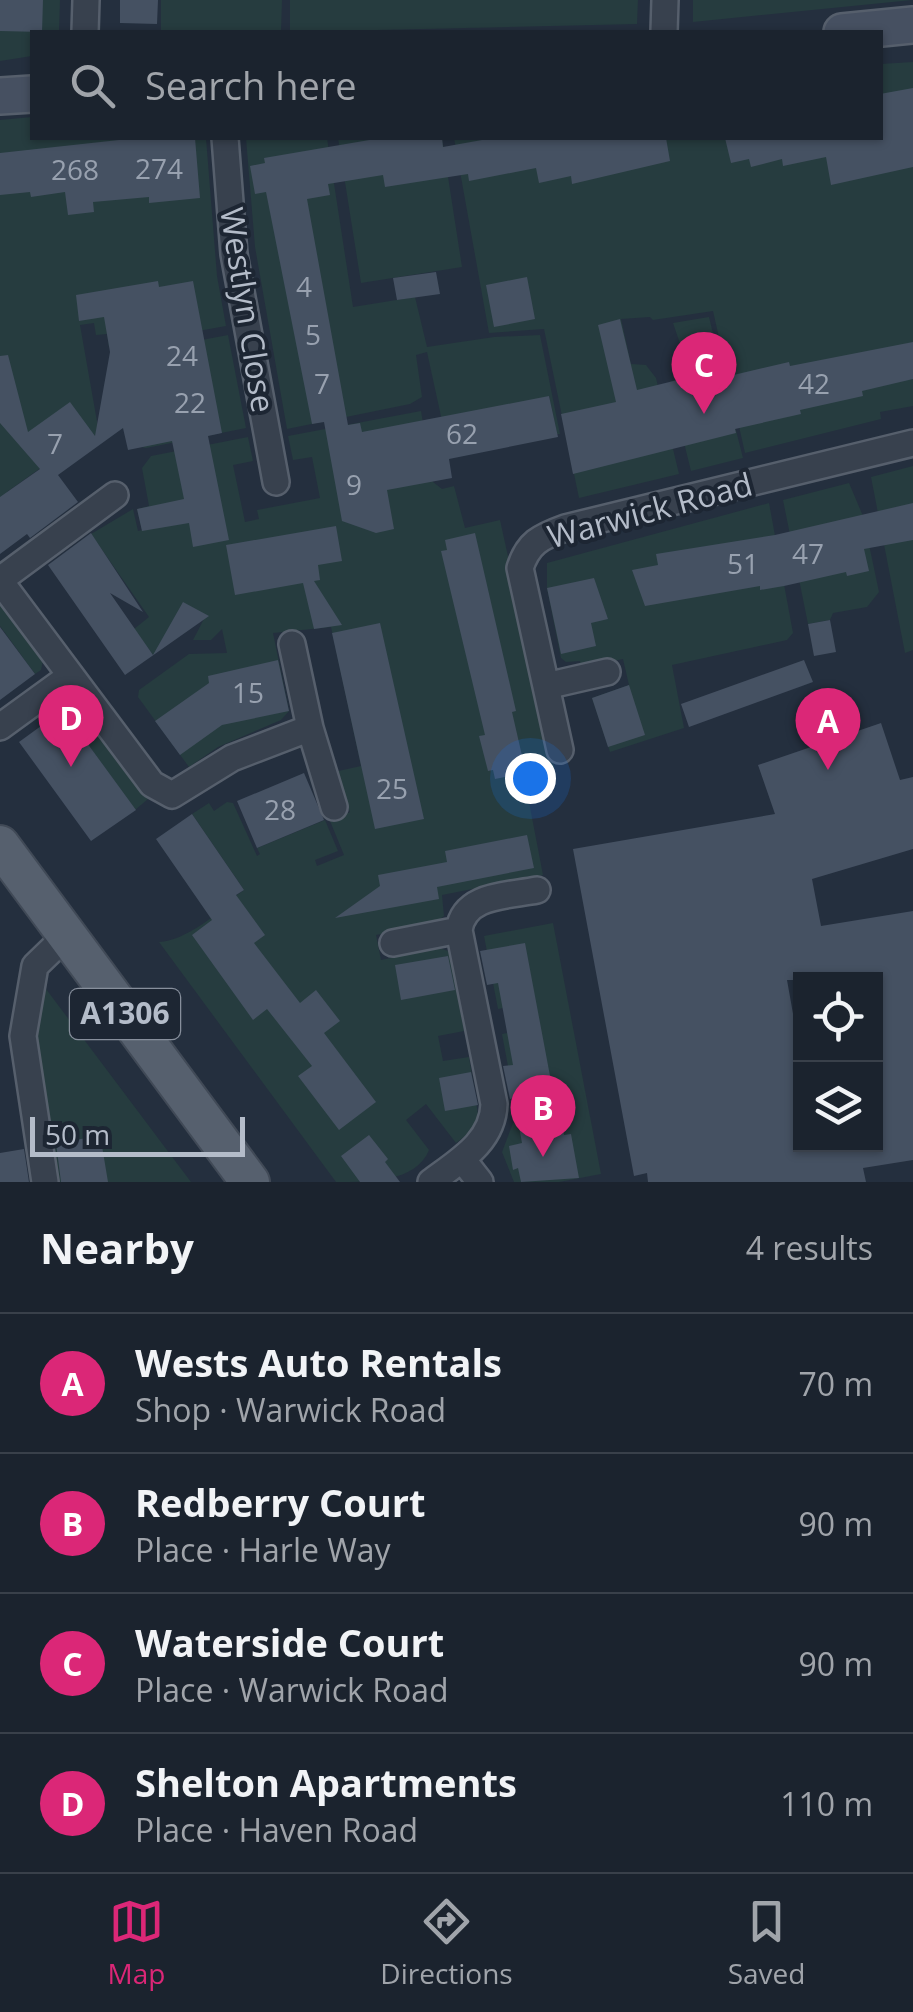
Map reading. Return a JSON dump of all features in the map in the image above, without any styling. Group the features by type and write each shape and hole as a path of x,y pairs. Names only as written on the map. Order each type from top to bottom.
{"main road":[{"name":"A1306","path":"0,845 250,1182"}],"street":[{"path":"86,0 86,30"},
{"path":"664,0 664,30"},
{"path":"862,30 913,25"},
{"path":"0,96 30,94"},
{"name":"Westlyn Close","path":"225,140 234,254 276,482"},
{"name":"Warwick Road","path":"560,750 520,568 527,548 542,536 913,443"},
{"path":"115,495 0,581 152,784 172,795 232,758 310,728"},
{"path":"292,644 310,728 334,807"},
{"path":"546,686 607,672"},
{"path":"0,727 70,676"},
{"path":"431,1182 488,1134 494,1120 459,930 460,917 468,906 537,890"},
{"path":"393,943 459,930"},
{"path":"45,1182 23,1036 35,966 66,935"},
{"path":"462,1159 480,1182"}],"green space":[{"path":"0,0 60,0 59,30 30,30 30,56 0,61"},
{"path":"161,0 282,0 281,30 161,30"},
{"path":"290,0 638,0 637,24 290,30"},
{"path":"693,0 912,0 693,22"},
{"path":"913,62 913,406 880,412 881,419 745,453 713,311 653,320 621,319 631,364 646,365 656,378 679,474 579,498 544,329 489,333 454,140 883,140 883,64"},
{"path":"30,117 30,140 206,140 217,276 226,326 109,347 107,334 96,335 94,323 80,325 101,444 49,462 7,492 0,542 0,120"},
{"path":"246,140 327,140 353,307 415,297 427,347 540,335 560,434 549,396 449,453 427,352 416,355 422,397 410,404 287,429 255,247"},
{"path":"338,140 442,140 462,267 361,283"},
{"path":"709,317 719,358 706,362 700,354 685,358 673,323"},
{"path":"228,335 246,428 146,448 137,446 133,426 110,431 118,356"},
{"path":"697,361 700,374 706,372 712,394 726,391 743,458 691,471 669,382 677,379 673,367"},
{"path":"421,411 433,482 442,489 454,486 465,528 500,520 555,770 525,781 543,875 442,895 444,916 435,923 376,935 381,960 439,948 451,956 464,1031 438,1036 443,1061 469,1057 479,1121 476,1128 456,1143 426,1104 406,1120 429,1150 423,1161 391,1178 336,1182 159,942 199,926 244,890 192,814 209,803 214,811 227,802 233,803 257,856 257,848 325,820 338,851 315,860 317,866 344,855 330,821 350,812 334,772 361,766 331,627 273,633 289,711 281,720 218,747 189,767 138,697 139,690 189,654 227,653 222,629 211,640 193,640 206,615 153,655 134,629 149,617 91,534 133,509 138,531 142,530 137,509 149,506 142,468 151,456 248,437 253,461 233,465 245,522 259,519 257,510 320,498 312,457 293,460 288,436"},
{"path":"913,466 913,650 905,653 871,477"},
{"path":"849,483 863,516 879,592 867,607 833,613 830,620 808,624 783,500"},
{"path":"769,503 793,633 787,640 672,665 684,728 610,752 592,698 629,685 623,659 581,668 580,661 566,662 561,658 547,588 547,563"},
{"path":"0,595 44,656 41,670 35,674 0,626"},
{"path":"71,704 80,707 148,799 135,810 63,710"},
{"path":"553,923 601,1174 559,1182 514,1182 502,1152 513,1123 545,1115 513,1093 502,1034 528,1029 524,1004 498,1009 484,936"},
{"path":"43,985 191,1182 54,1182 31,1040"}],"building":[{"path":"0,0 43,0 42,30 0,31"},
{"path":"120,0 158,0 157,24 120,23"},
{"path":"913,88 913,167 831,185 826,157 783,166 782,159 751,167 749,159 731,163 725,140 883,140 883,93"},
{"path":"119,140 195,140 200,198 149,203 149,197 93,202 94,212 68,215 65,192 31,197 30,192 0,195 0,153"},
{"path":"369,140 442,140 443,147 482,140 666,140 670,161 572,184 571,176 539,183 536,168 469,181 468,174 385,187 383,175 328,184 330,195 307,199 348,425 360,423 362,432 549,396 558,437 449,459 452,478 387,490 394,529 376,533 342,521 324,422 312,424 266,192 255,194 250,166 265,163 264,158"},
{"path":"436,272 440,294 397,300 393,278"},
{"path":"527,277 535,319 494,327 486,285"},
{"path":"158,281 159,287 193,281 222,433 208,436 229,540 193,547 189,523 142,531 137,509 184,499 172,441 128,450 123,428 58,475 78,502 30,538 27,534 0,554 0,497 40,469 0,423 0,356 8,355 28,432 70,402 95,436 110,352 104,317 79,321 76,295"},
{"path":"620,319 637,390 706,373 708,381 789,362 790,366 913,342 913,379 862,391 863,396 800,410 801,414 735,429 736,433 573,474 561,414 616,402 598,325"},
{"path":"913,503 913,540 864,549 869,571 645,606 632,570 658,565 656,554 775,535"},
{"path":"336,526 342,561 318,565 320,580 314,581 342,625 314,629 303,583 235,595 226,545"},
{"path":"91,533 143,612 110,593 153,655 183,602 209,616 125,675 48,565"},
{"path":"475,533 516,711 512,712 526,773 495,779 493,770 488,771 479,736 485,735 441,551 447,550 445,540"},
{"path":"594,578 608,619 591,623 596,646 561,654 547,588"},
{"path":"830,620 836,652 814,656 808,624"},
{"path":"380,623 424,819 375,829 332,633"},
{"path":"0,627 35,674 0,700"},
{"path":"278,660 289,711 222,725 180,755 155,721 209,683 208,676"},
{"path":"804,660 813,682 689,727 681,704"},
{"path":"629,685 645,735 608,747 592,698"},
{"path":"63,710 136,810 91,841 19,742"},
{"path":"881,723 900,780 913,777 913,849 812,879 821,926 913,911 913,1160 863,1168 866,1182 648,1182 647,1173 634,1176 573,849 775,814 758,765"},
{"path":"304,773 324,820 257,848 237,801"},
{"path":"192,814 244,890 236,895 265,935 254,943 300,1003 316,990 340,1021 324,1033 376,1102 339,1130 298,1076 312,1066 267,1009 253,1020 192,935 212,920 156,839"},
{"path":"527,835 534,868 437,887 439,899 335,918 380,886 378,875 447,862 445,851"},
{"path":"525,943 557,1113 560,1112 564,1135 571,1134 579,1178 521,1182 518,1168 513,1170 509,1146 522,1143 514,1098 510,1099 503,1066 513,1065 498,983 487,985 480,951"},
{"path":"448,956 455,990 401,1000 395,965"},
{"path":"471,1072 478,1105 445,1111 439,1078"},
{"path":"369,1135 400,1182 360,1182 341,1156"},
{"path":"101,1140 108,1182 61,1182 56,1143"},
{"path":"24,1149 29,1182 0,1182 0,1153"}],"place":[{"name":"Waterside Court","path":"704,414"},
{"name":"Shelton Apartments","path":"71,767"},
{"name":"Wests Auto Rentals","path":"828,770"},
{"name":"Redberry Court","path":"543,1157"}]}
